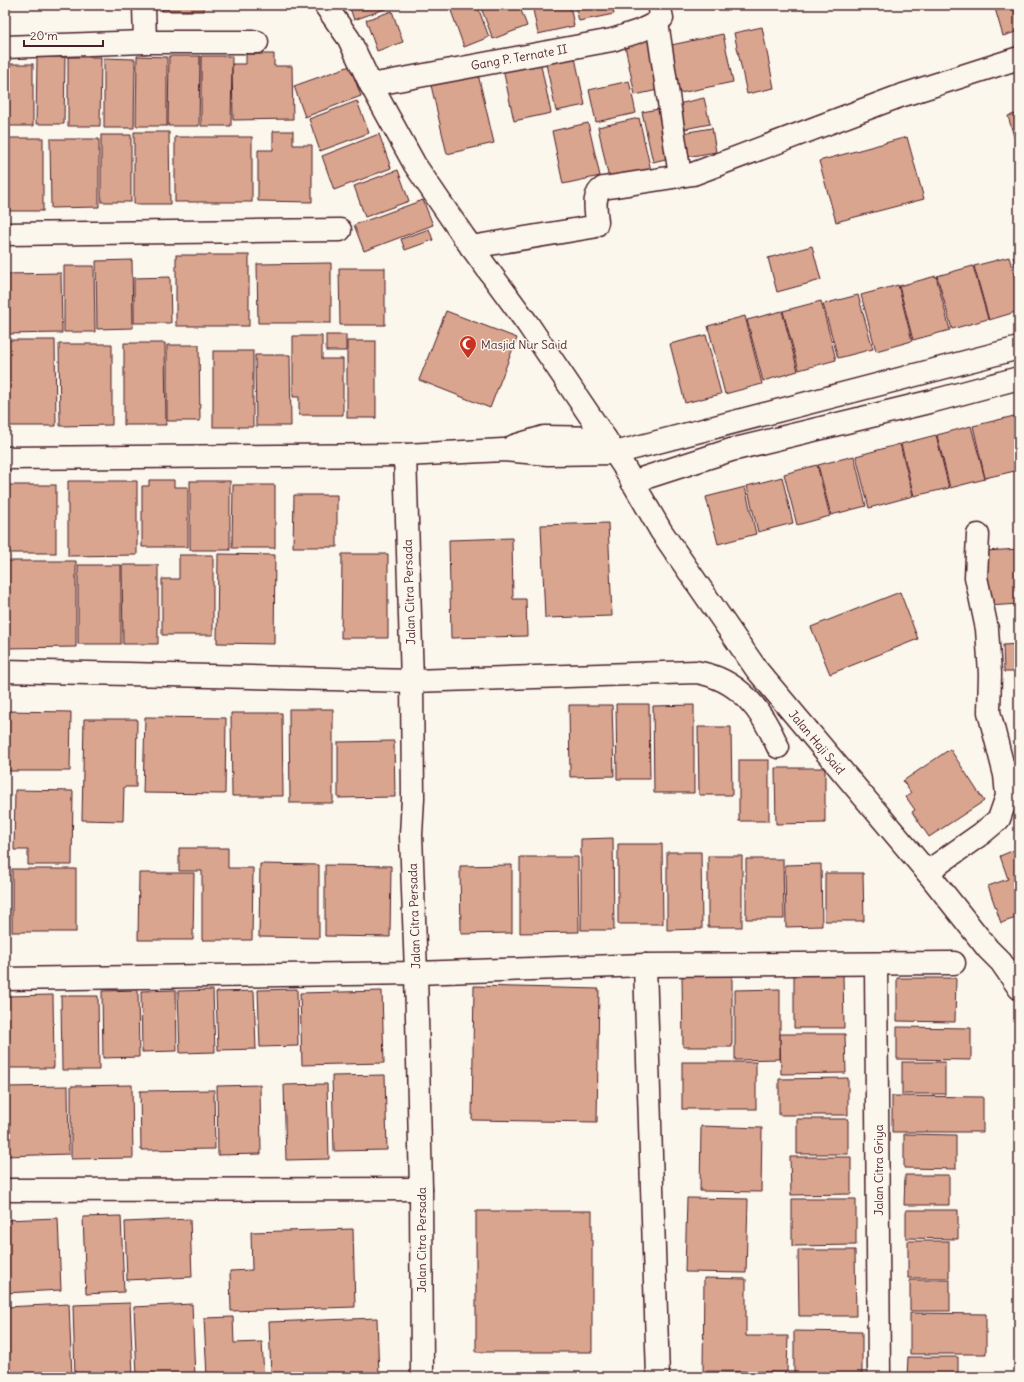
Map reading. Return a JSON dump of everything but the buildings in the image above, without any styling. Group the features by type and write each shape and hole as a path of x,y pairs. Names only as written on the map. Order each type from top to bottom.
{"street":[{"path":"144,5 145,42"},
{"name":"Jalan Haji Said","path":"325,5 349,39 371,85 415,165 471,247 527,323 610,446 661,531 757,670 927,872 988,949 1001,962 1019,988"},
{"path":"659,15 680,176"},
{"name":"Gang P. Ternate II","path":"371,85 612,40 643,30 659,15"},
{"path":"5,47 145,42 257,42"},
{"path":"471,247 592,227 596,225 597,222 595,198 598,191 603,188 693,174 900,96 1019,58"},
{"path":"5,234 340,230"},
{"path":"5,458 405,455 503,450 548,454 610,446 1019,348"},
{"path":"632,482 731,450 933,401 1019,378"},
{"name":"Jalan Citra Persada","path":"405,455 412,680 413,798 411,835 421,1188 422,1377"},
{"path":"927,872 981,834 999,819 1007,796 1005,775 989,712 990,674 986,629 976,577 978,535"},
{"path":"5,671 412,680 696,672 711,674 726,681 744,694 770,730 778,747"},
{"path":"5,979 416,973 645,965 954,963"},
{"name":"Jalan Citra Griya","path":"876,964 879,1377"},
{"path":"645,965 658,1377"},
{"path":"5,1190 421,1188"}],"place":[{"name":"Masjid Nur Sa id","path":"468,359"}]}
